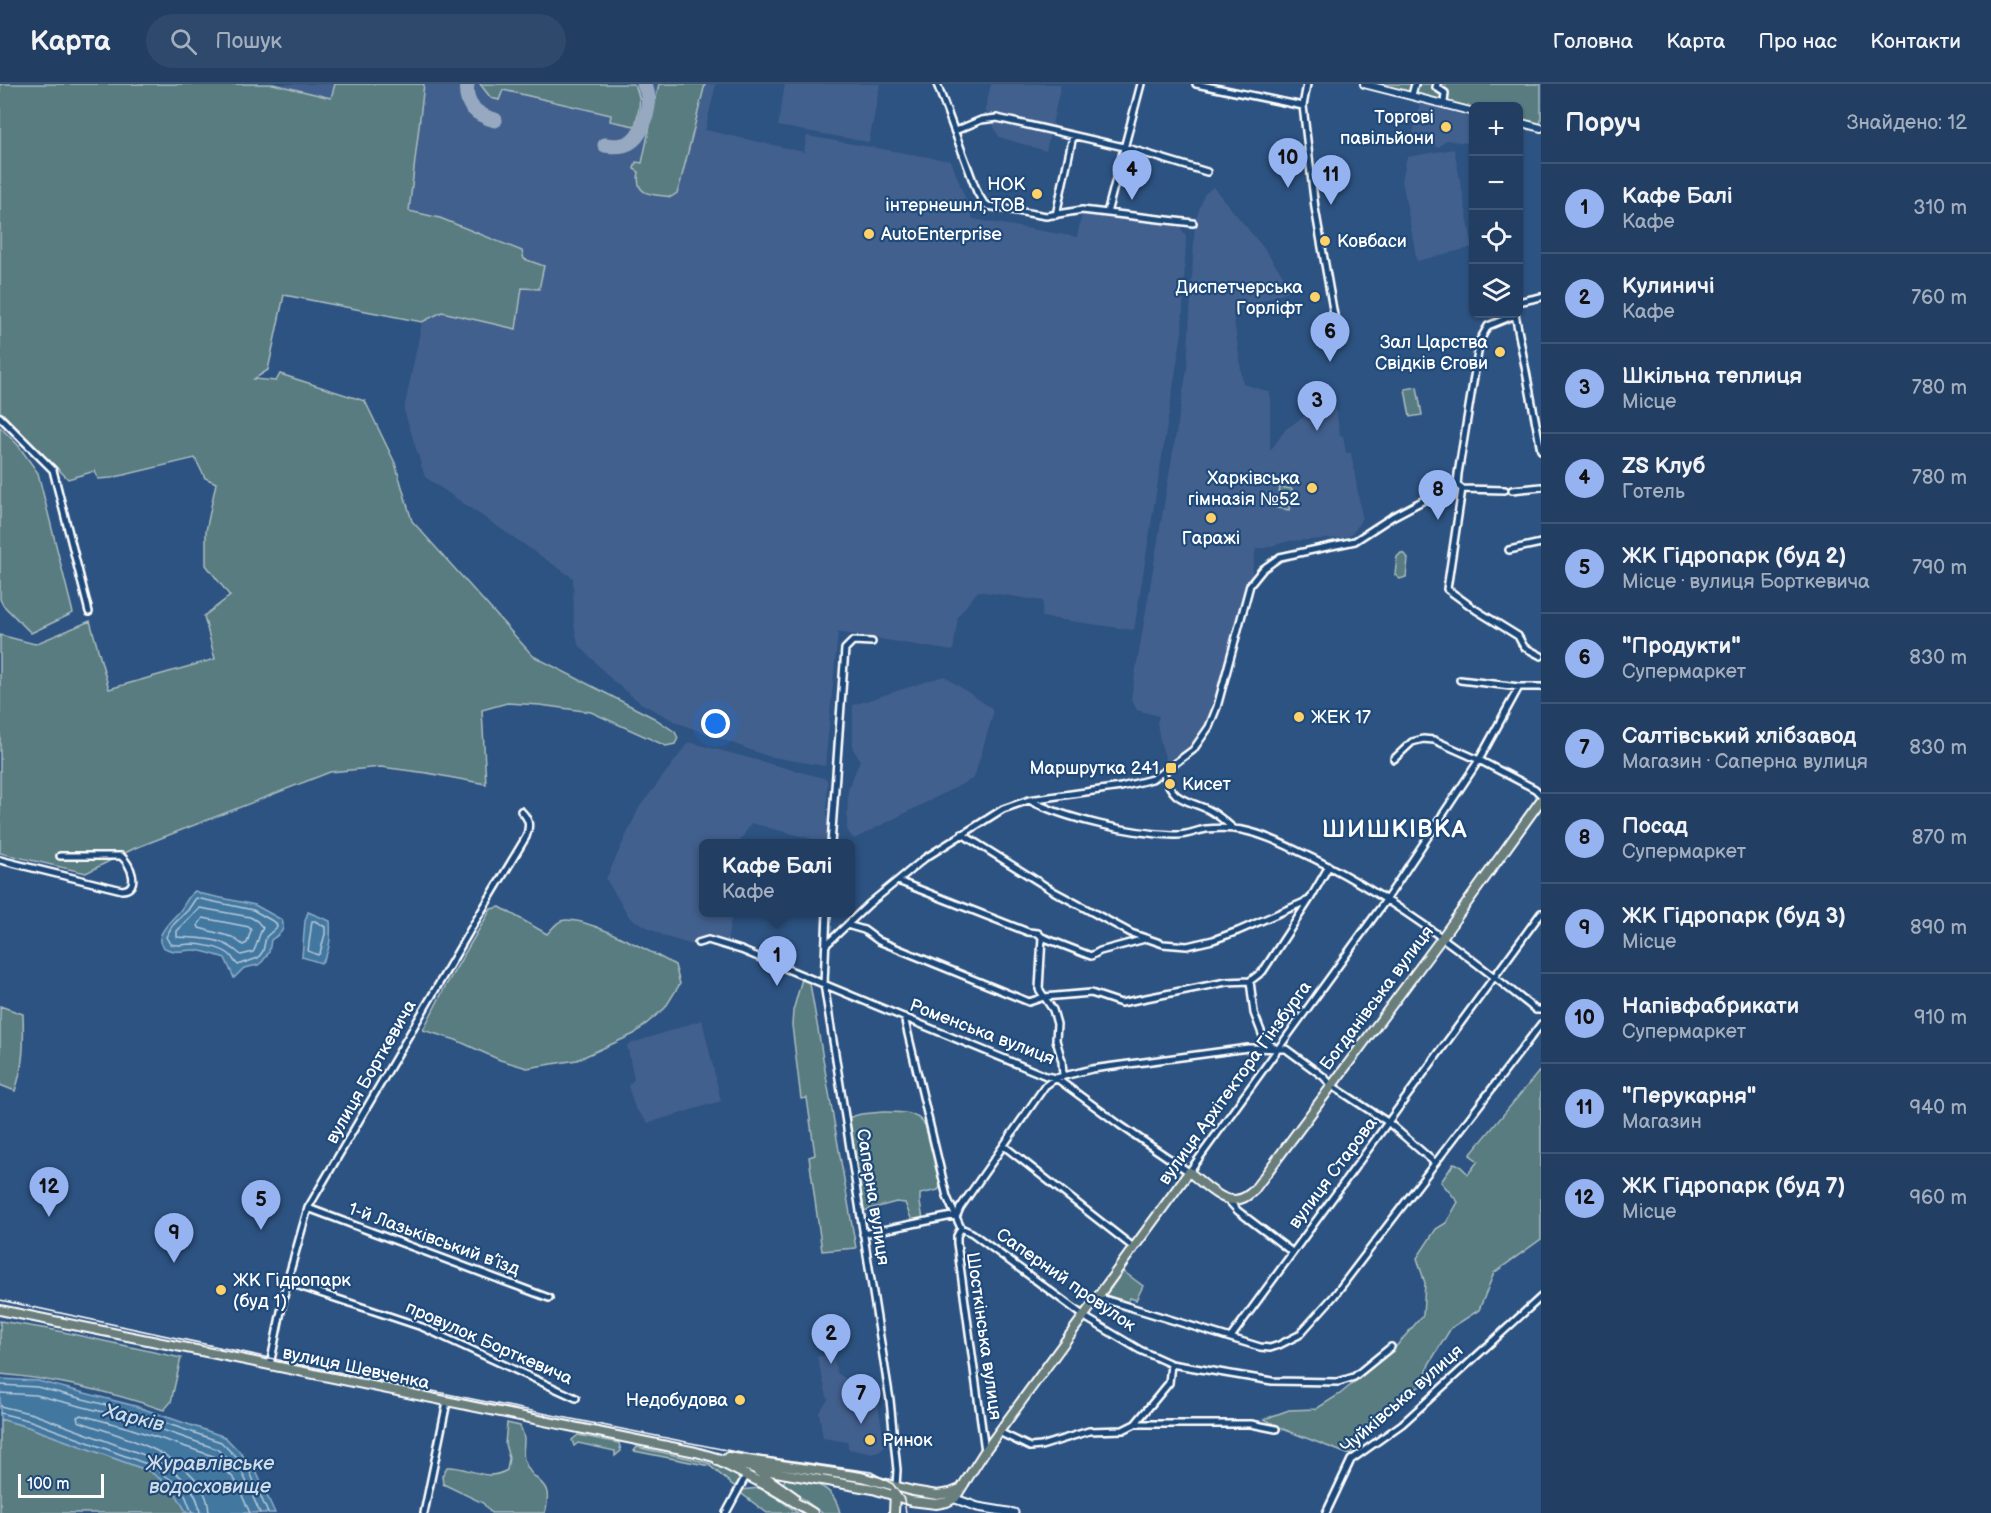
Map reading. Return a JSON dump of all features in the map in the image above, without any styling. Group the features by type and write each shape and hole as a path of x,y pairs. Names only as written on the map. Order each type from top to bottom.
{"main road":[{"name":"Богданівська вулиця","path":"1228,1200 1241,1199 1254,1190 1441,939 1540,801"},
{"path":"1189,1172 1228,1200"},
{"name":"вулиця Архітектора Гінзбурга","path":"953,1500 985,1451 1189,1172"},
{"name":"вулиця Шевченка","path":"0,1310 706,1454 861,1477 920,1492 945,1494"},
{"path":"706,1454 814,1513"},
{"name":"вулиця Шевченка","path":"706,1454 752,1468 873,1489 911,1501 936,1504 953,1500"},
{"path":"726,1457 752,1468 814,1513"},
{"path":"752,1468 758,1465 783,1467"},
{"path":"781,1487 782,1479 787,1475"},
{"path":"894,1513 896,1486"},
{"path":"945,1494 962,1489"},
{"path":"945,1494 953,1500 1014,1513"}],"street":[{"path":"937,84 977,192 983,202 993,208 1046,216 1082,210 1193,223"},
{"path":"1107,213 1141,84"},
{"path":"1196,84 1303,106"},
{"path":"1307,84 1303,106 1315,208 1337,332 1343,340"},
{"path":"1364,84 1469,110"},
{"path":"1412,95 1414,84"},
{"path":"1437,84 1436,87 1445,93 1444,103"},
{"path":"955,130 981,120 997,118 1124,147 1207,172"},
{"path":"1523,123 1541,128"},
{"path":"1056,214 1073,136"},
{"path":"1523,301 1541,297"},
{"path":"1506,318 1488,326 1480,340 1447,589 1518,636 1524,647 1541,656"},
{"path":"1516,318 1541,450"},
{"path":"0,417 53,470 89,612"},
{"path":"826,945 847,924 925,858 1003,808 1029,800 1121,787 1152,779 1193,750 1209,727 1217,707 1250,585 1263,568 1280,557 1355,541 1392,517 1445,489 1459,487 1505,490"},
{"path":"1512,490 1541,487"},
{"path":"1509,550 1541,543"},
{"path":"831,839 834,774 845,649 853,641 872,642"},
{"path":"1460,680 1519,687 1541,687"},
{"name":"вулиця Архітектора Гінзбурга","path":"1189,1172 1386,900 1479,760 1519,687"},
{"path":"1394,759 1412,742 1423,739 1434,740 1479,760 1534,789 1540,801"},
{"path":"1163,772 1173,793 1180,800 1208,810 1235,830"},
{"path":"1029,800 1040,806 1100,825 1133,831 1176,836 1209,829 1235,830 1273,839 1329,866 1386,900 1536,1010 1541,1010"},
{"name":"вулиця Борткевича","path":"270,1365 287,1282 308,1208 526,837 530,827 528,819 521,811"},
{"path":"962,834 1055,892 1131,933 1163,944 1187,946 1213,940 1310,899"},
{"path":"0,860 122,890 133,885 134,878 122,856 60,856"},
{"path":"847,924 864,930 879,941 1029,1002 1044,997 1091,993 1121,1003 1226,982 1250,981 1263,972 1329,866"},
{"path":"898,881 1028,932 1038,933 1042,937 1091,956 1100,951 1146,939"},
{"name":"вулиця Старова","path":"1230,1337 1541,913"},
{"name":"Саперна вулиця","path":"827,917 824,984 895,1440 898,1476 896,1486"},
{"path":"1042,937 1040,988 1053,1010 1057,1024 1056,1040 1063,1075"},
{"name":"Роменська вулиця","path":"698,943 708,940 741,950 981,1051 1056,1078 1063,1075 1248,1048 1278,1050"},
{"path":"1250,981 1254,1013 1264,1039 1278,1050 1286,1048 1331,1085 1389,1123 1435,1163"},
{"name":"Шосткінська вулиця","path":"904,1017 944,1185 961,1228 957,1236 957,1243 985,1451"},
{"path":"1097,1297 1260,1347 1280,1346 1299,1335 1341,1287 1541,1024"},
{"path":"863,1234 957,1215 1045,1086 1056,1078 1189,1172"},
{"path":"1004,1146 1133,1247"},
{"path":"1228,1200 1238,1211 1293,1252"},
{"name":"1-й Лазьківський в’їзд","path":"308,1208 549,1298"},
{"name":"Саперний провулок","path":"961,1228 972,1233 1083,1315 1140,1350 1171,1364 1272,1381 1338,1382 1354,1377 1391,1347"},
{"name":"провулок Борткевича","path":"287,1282 422,1327 576,1398"},
{"name":"Чуйківська вулиця","path":"1326,1513 1351,1460 1402,1424 1541,1297"},
{"path":"999,1432 1030,1447 1041,1446 1089,1431 1123,1430 1135,1424 1169,1383 1171,1364"},
{"path":"424,1513 447,1402"},
{"path":"1135,1424 1251,1424 1276,1429"},
{"path":"726,1513 752,1468"}],"shaded area":[{"path":"0,84 716,84 705,130 804,152 807,136 951,161 973,219 1077,237 1082,214 1179,225 1186,236 1182,332 1134,630 1042,617 1043,601 978,591 958,616 953,651 838,632 825,766 767,756 678,723 641,703 614,682 578,644 574,623 573,578 425,477 404,410 422,322 284,295 268,370 0,271"},
{"path":"785,84 880,84 869,142 778,126"},
{"path":"991,84 1061,84 1046,151 999,137 985,109"},
{"path":"1420,103 1469,117 1469,143 1446,140 1439,147 1411,142"},
{"path":"1454,149 1469,226 1469,248 1417,261 1402,180 1407,157"},
{"path":"1213,187 1262,246 1293,289 1233,313 1243,384 1270,392 1270,451 1286,429 1320,405 1335,404 1340,436 1343,436 1346,453 1351,453 1362,517 1356,529 1350,535 1342,538 1289,541 1256,548 1250,583 1216,706 1199,740 1180,756 1166,761 1157,723 1159,716 1137,710 1131,699 1187,369 1195,222 1204,195"},
{"path":"944,676 991,708 993,714 974,778 854,839 847,830 848,790 860,760 853,749 853,705"},
{"path":"689,742 827,779 827,839 812,839 751,823 741,839 699,839 699,917 729,917 731,920 726,948 693,945 666,937 630,918 606,879 639,808"},
{"path":"702,1020 721,1101 648,1123 635,1108 628,1086 634,1079 627,1045"},
{"path":"833,1353 837,1373 877,1399 885,1446 879,1452 869,1453 848,1449 848,1442 823,1438 819,1412 828,1400 817,1357"}],"green space":[{"path":"0,84 273,84 331,98 335,84 424,84 409,211 440,218 522,251 524,259 544,266 539,289 522,288 516,329 442,312 422,322 284,295 268,370 254,379 276,381 280,374 365,401 395,463 412,521 533,656 654,718 675,732 678,738 675,744 666,746 591,712 507,703 482,710 486,784 381,767 330,772 133,849 86,873 0,853 0,635 35,644 90,621 109,689 215,659 204,616 230,596 206,565 206,531 216,483 205,478 195,458 111,478 98,479 95,471 68,479 0,411"},
{"path":"480,84 634,84 639,95 639,110 635,126 610,121 611,115 503,90 499,100 491,98"},
{"path":"659,84 705,84 680,184 677,193 671,197 646,193 642,190 638,180 639,172 634,169 636,162 642,163"},
{"path":"1373,84 1541,84 1541,124 1523,120 1523,102 1469,102 1469,107"},
{"path":"1417,387 1422,415 1410,417 1405,389"},
{"path":"0,427 18,445 38,473 73,613 31,633 3,605 0,599"},
{"path":"1280,487 1292,489 1289,510 1277,508"},
{"path":"1401,553 1408,559 1406,577 1400,579 1395,575 1397,557"},
{"path":"500,907 547,934 559,922 571,920 618,936 675,965 680,984 665,1008 634,1034 577,1060 527,1068 500,1060 456,1040 423,1030 446,985 491,909"},
{"path":"803,975 809,978 856,1248 822,1251 809,1157 815,1155 807,1098 801,1099 792,1025 793,1011"},
{"path":"0,1006 23,1014 23,1053 15,1091 0,1085"},
{"path":"1541,1069 1541,1239 1494,1273 1479,1310 1451,1328 1429,1364 1423,1384 1368,1423 1350,1455 1283,1429 1264,1419 1289,1410 1316,1409 1340,1394 1393,1350 1423,1315 1425,1283 1417,1258 1436,1229 1446,1223 1458,1202 1441,1182 1454,1163 1468,1174 1478,1161 1470,1155"},
{"path":"883,1112 901,1112 912,1115 925,1125 942,1184 938,1190 920,1194 923,1219 912,1221 905,1203 896,1202 863,1211 847,1118"},
{"path":"1123,1271 1143,1286 1136,1300 1130,1298 1128,1302 1106,1295"},
{"path":"0,1321 54,1330 181,1358 171,1402 164,1410 83,1387 0,1374"},
{"path":"0,1419 149,1471 172,1487 187,1513 0,1513"},
{"path":"507,1423 520,1426 524,1440 524,1459 547,1493 545,1513 491,1513 483,1503 443,1484 442,1476 447,1467 492,1475 507,1470 509,1458 505,1444"},
{"path":"578,1435 619,1443 621,1451 615,1456 615,1451 578,1443 574,1446 572,1440"},
{"path":"637,1447 708,1463 741,1478 734,1486 710,1466 634,1451"},
{"path":"785,1479 812,1483 827,1490 837,1503 840,1513 822,1513 783,1484"},
{"path":"759,1488 798,1513 767,1513 742,1494 741,1490"}],"water":[{"path":"195,891 255,905 282,920 282,930 271,940 269,952 263,961 258,965 244,968 234,978 225,958 196,950 174,951 161,944 161,934"},
{"path":"308,912 330,921 329,949 321,963 302,957"},
{"name":"Журавлівське водосховище","path":"0,1379 38,1381 135,1406 225,1437 254,1467 275,1513 187,1513 172,1487 149,1471 0,1419"}],"taxiway":[{"path":"467,84 467,98 473,108 482,115 495,120"},
{"path":"605,145 627,144 637,136 644,124 648,104 644,84"}],"tram line":[{"path":"0,1300 288,1362 751,1455 871,1472 893,1484 904,1499 906,1513"}],"place":[{"name":"Торгові павільйони","path":"1446,127"},
{"name":"Напівфабрикати","path":"1288,188"},
{"name":"НОК інтернешнл, ТОВ","path":"1037,194"},
{"name":"ZS Клуб","path":"1132,200"},
{"name":"\"Перукарня\"","path":"1331,205"},
{"name":"AutoEnterprise","path":"869,234"},
{"name":"Ковбаси","path":"1325,241"},
{"name":"Диспетчерська Горліфт","path":"1315,297"},
{"name":"Зал Царства Свідків Єгови","path":"1500,352"},
{"name":"\"Продукти\"","path":"1330,362"},
{"name":"Шкільна теплиця","path":"1317,431"},
{"name":"Харківська гімназія №52","path":"1312,488"},
{"name":"Гаражі","path":"1211,518"},
{"name":"Посад","path":"1438,520"},
{"name":"ЖЕК 17","path":"1299,717"},
{"name":"Маршрутка 241","path":"1171,768"},
{"name":"Кисет","path":"1170,784"},
{"name":"Кафе Балі","path":"777,986"},
{"name":"ЖК Гідропарк (буд 7)","path":"49,1217"},
{"name":"ЖК Гідропарк (буд 2)","path":"261,1230"},
{"name":"ЖК Гідропарк (буд 3)","path":"174,1263"},
{"name":"ЖК Гідропарк (буд 1)","path":"221,1290"},
{"name":"Кулиничі","path":"831,1364"},
{"name":"Недобудова","path":"740,1400"},
{"name":"Салтівський хлібзавод","path":"861,1424"},
{"name":"Ринок","path":"870,1440"}],"district":[{"name":"ШИШКІВКА","path":"1395,829"}],"water label":[{"name":"Харків","path":"134,1418"}]}
